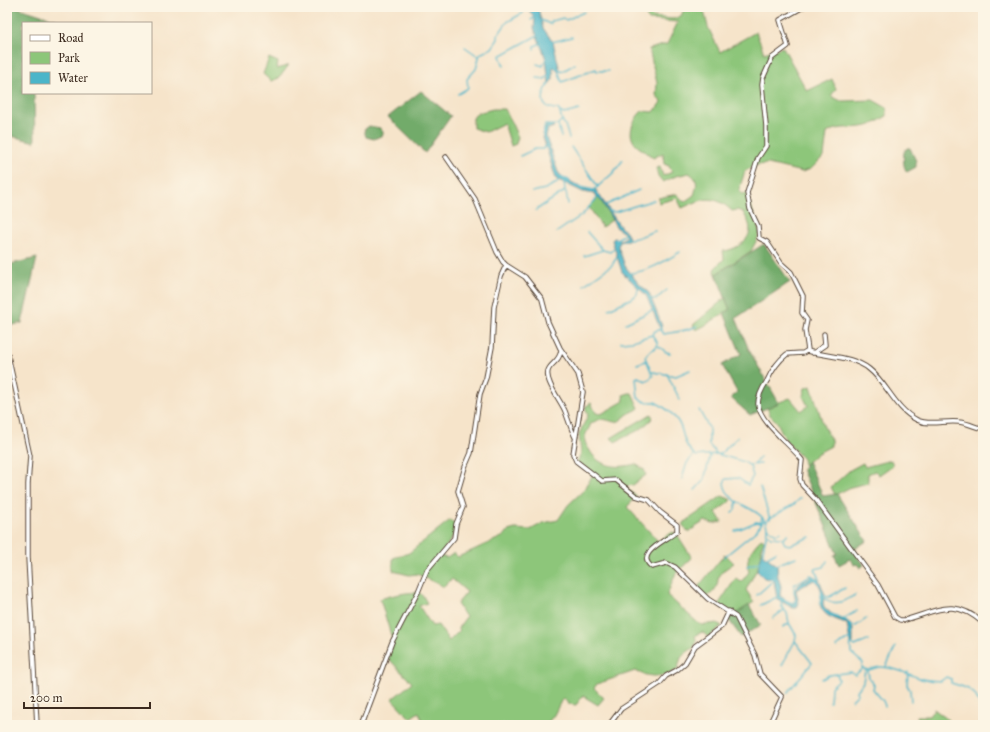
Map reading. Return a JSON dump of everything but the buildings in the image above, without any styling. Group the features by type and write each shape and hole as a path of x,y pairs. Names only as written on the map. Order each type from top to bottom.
{"street":[{"path":"803,7 780,20 788,46 772,58 763,78 766,146 758,158 747,198 750,209 758,226 759,238 768,242 781,263 789,268 801,289 804,302 802,313 807,320 805,326 808,351"},
{"path":"446,156 474,199 490,231 497,252 506,265 525,277 542,299 548,322 561,350 578,374 583,392 573,454 577,462 602,481 616,480 636,496 649,500 660,512 677,525 677,531 674,535 657,544 647,556 650,566 654,567 666,563 670,565 698,588 708,599 729,611 738,619 755,655 763,679 782,697 769,725"},
{"path":"362,724 392,642 418,592 426,573 454,538 456,524 463,507 458,491 471,453 480,394 486,378 492,348 494,307 501,276 506,265"},
{"path":"813,353 826,345 824,334"},
{"path":"561,350 560,358 548,369 548,373 553,391 561,402 575,437"},
{"path":"7,351 30,456 28,484 28,558 37,725"},
{"path":"983,429 963,422 926,422 916,420 892,396 880,379 868,368 849,360 808,351 790,353 784,356 773,368 758,402 761,412 768,422 802,460 800,479 802,485 816,500 878,585 897,618 905,620 945,608 970,612 983,623"},
{"path":"609,725 621,709 659,684 666,676 678,670 685,663 695,646 722,626 729,611"}],"green space":[{"path":"7,7 16,7 57,20 57,22 22,22 22,94 34,94 35,142 7,135"},
{"path":"631,7 644,8 653,17 673,19 681,16 685,7 703,7 708,27 720,52 756,32 764,53 783,47 807,91 832,79 836,89 831,96 841,101 873,100 887,108 887,116 873,124 861,127 832,130 827,133 824,156 811,169 802,172 768,164 757,165 745,171 739,190 742,194 747,193 760,234 751,251 716,274 714,269 724,259 723,251 738,246 746,239 750,229 749,222 743,212 737,210 732,211 725,205 713,200 702,200 682,208 677,198 659,203 658,198 677,194 684,202 694,195 696,180 689,173 676,176 663,182 658,176 656,168 660,167 663,176 672,172 669,166 664,164 663,153 653,158 636,145 631,136 631,132 636,119 642,111 654,112 661,102 656,95 657,83 649,49 667,44 678,22 649,20 644,13"},
{"path":"269,58 278,62 277,69 289,65 279,78 271,81 263,74"},
{"path":"421,91 451,116 425,153 388,117"},
{"path":"493,109 505,109 518,137 516,144 511,146 504,123 486,132 473,128 473,118 477,113"},
{"path":"369,126 380,128 383,135 374,139 366,137 364,130"},
{"path":"907,148 910,148 916,161 916,167 907,172 903,160 904,152"},
{"path":"598,198 602,202 612,220 602,227 589,207"},
{"path":"764,244 790,282 736,318 749,350 779,403 750,415 731,398 737,392 722,365 741,354 724,313 730,310 716,274"},
{"path":"37,258 22,323 8,326 7,265"},
{"path":"725,298 730,310 696,330 693,325"},
{"path":"811,386 824,427 831,440 831,446 818,453 804,465 803,459 786,441 777,422 770,415 767,407 790,398 801,411 808,406 803,396 805,388"},
{"path":"632,393 639,408 617,422 601,419 591,423 585,436 586,444 597,460 603,463 615,466 628,466 635,464 644,469 646,475 633,485 624,487 637,496 627,507 658,541 673,532 677,534 692,558 676,573 667,595 698,623 702,625 717,623 722,626 708,637 702,632 695,636 696,644 681,658 677,670 672,673 662,676 651,676 635,671 597,684 594,688 604,698 598,705 583,696 576,705 568,704 564,698 546,725 424,725 419,712 410,718 392,699 412,683 388,658 393,642 380,599 405,593 419,593 423,596 427,603 419,606 432,626 438,625 449,641 460,630 458,628 466,617 457,604 467,592 452,579 444,587 417,574 409,575 393,571 393,558 409,553 450,520 457,524 456,531 440,556 447,558 454,553 458,557 504,536 508,531 515,529 530,530 543,523 558,520 568,505 585,489 593,474 577,462 581,454 579,434 588,415 585,407 591,403 596,413 601,414 624,401 623,395"},
{"path":"651,414 653,418 641,429 615,442 611,438"},
{"path":"891,460 893,465 879,475 875,471 868,474 868,483 851,487 835,495 831,487 850,470 863,463 865,467"},
{"path":"808,461 823,496 837,494 867,541 854,549 864,565 860,568 857,564 854,565 850,559 839,565 834,555 837,554 802,469"},
{"path":"722,496 732,500 716,512 722,522 713,524 705,521 688,532 682,524"},
{"path":"762,538 764,540 761,548 762,559 746,590 754,602 735,615 718,605 736,578 741,582 749,572 748,562 750,553"},
{"path":"725,554 734,563 724,570 718,578 715,589 706,597 698,587"},
{"path":"749,605 761,625 741,637 728,619"},
{"path":"934,709 951,722 949,725 919,725 917,716 929,716"}],"water":[{"path":"527,7 538,8 543,28 553,42 560,71 558,72 553,67 553,79 549,84 546,59 534,28 535,19"},
{"path":"548,124 554,127 548,129 546,137 558,172 561,176 584,189 596,190 621,228 626,231 629,238 628,240 620,242 618,246 625,266 638,283 649,293 662,326 660,326 660,328 646,295 622,272 612,240 614,238 621,240 626,237 625,234 617,228 602,202 594,194 583,192 556,179 542,134"},
{"path":"762,554 777,565 778,577 781,586 780,596 792,604 796,602 795,592 796,589 798,586 813,576 819,579 825,595 823,603 824,607 834,616 850,623 853,629 853,643 850,643 847,624 831,617 823,611 820,604 821,588 814,580 796,590 799,603 797,608 793,608 777,599 774,580 764,578 757,571"}],"waterway":[{"path":"458,94 468,88 467,79 476,69 480,54 492,48 498,39 498,35 507,22 523,13 525,7"},
{"path":"541,20 550,24 552,21 563,18 566,20 584,12"},
{"path":"531,20 536,17"},
{"path":"504,66 500,56 538,35"},
{"path":"552,42 572,37"},
{"path":"534,49 534,46 542,43"},
{"path":"465,47 478,56"},
{"path":"537,64 543,66 546,58"},
{"path":"559,69 563,71 575,64"},
{"path":"558,70 562,82 596,69 597,71 609,71"},
{"path":"537,78 545,79 548,75"},
{"path":"543,135 545,125 557,125 562,120 559,110 547,107 545,104 543,98 549,83"},
{"path":"560,112 564,114 579,110"},
{"path":"562,120 569,138"},
{"path":"558,124 561,137"},
{"path":"520,156 535,149 543,149 545,146"},
{"path":"571,147 598,187"},
{"path":"594,190 613,173 623,160"},
{"path":"561,176 570,181"},
{"path":"532,192 545,189 557,183 558,180"},
{"path":"536,210 565,191 564,182"},
{"path":"580,187 594,190"},
{"path":"606,205 639,190"},
{"path":"566,192 568,204"},
{"path":"557,232 582,215 598,197"},
{"path":"609,211 615,212 654,200"},
{"path":"629,239 655,231"},
{"path":"587,232 603,250 610,252 614,249"},
{"path":"614,240 626,234"},
{"path":"584,256 603,250"},
{"path":"631,273 651,268 680,252"},
{"path":"584,285 612,265 617,257"},
{"path":"609,309 634,297 637,294 638,288"},
{"path":"651,299 656,299 667,290"},
{"path":"626,323 653,310"},
{"path":"660,325 661,329 655,331 652,335 657,342 657,346 645,357 653,376 646,381 638,377 636,378 638,398 645,402 655,402 673,415 680,424 685,442 696,456 717,454 744,462 750,466 753,476 748,485 738,478 726,479 724,483 726,491 731,497 757,513 766,523 767,535 763,554"},
{"path":"660,330 664,334 697,326"},
{"path":"621,342 632,341 652,335"},
{"path":"657,345 666,352 670,353"},
{"path":"637,364 646,361"},
{"path":"653,372 676,376 690,370"},
{"path":"667,374 680,400"},
{"path":"699,410 709,428 709,445 717,454"},
{"path":"719,455 738,437"},
{"path":"682,479 687,463 694,454"},
{"path":"695,490 704,480 710,456"},
{"path":"756,465 755,463 760,457"},
{"path":"749,465 761,464"},
{"path":"760,487 770,519"},
{"path":"766,523 768,519 793,505 801,498"},
{"path":"732,512 735,510 737,502"},
{"path":"735,531 756,522 759,523 762,518"},
{"path":"724,557 756,531 764,520"},
{"path":"768,528 776,534 780,532"},
{"path":"767,533 771,537 782,538 785,544 790,545 810,537"},
{"path":"783,538 788,534"},
{"path":"767,557 776,552"},
{"path":"776,565 796,557"},
{"path":"819,579 815,569 824,567 827,561"},
{"path":"747,566 760,562"},
{"path":"794,593 794,585 811,575 816,578"},
{"path":"757,595 775,579"},
{"path":"823,596 829,597 845,588"},
{"path":"820,604 822,590"},
{"path":"824,598 828,601 836,603 844,601 855,595"},
{"path":"761,605 777,597"},
{"path":"781,598 792,603 796,600"},
{"path":"781,600 782,607 787,613 789,623 796,635 795,641 812,663 787,693"},
{"path":"773,618 784,610"},
{"path":"845,618 857,611"},
{"path":"832,614 847,621"},
{"path":"851,626 856,626 866,619"},
{"path":"783,627 788,624"},
{"path":"850,638 851,653 863,663 862,667 865,669 869,670 879,667 887,668 927,680 941,681 946,677 951,679 951,683 970,690 976,696 983,716"},
{"path":"836,647 850,638"},
{"path":"851,643 855,646 869,640"},
{"path":"782,665 795,641"},
{"path":"886,667 896,646"},
{"path":"822,679 829,675 851,672 855,675 863,668"},
{"path":"852,700 858,694 857,691 863,682 865,670"},
{"path":"868,671 869,678 874,685 873,689 883,701 885,706"},
{"path":"908,672 907,685 910,690 911,701"},
{"path":"830,702 831,687 839,680 837,674"},
{"path":"979,725 983,719"}]}
